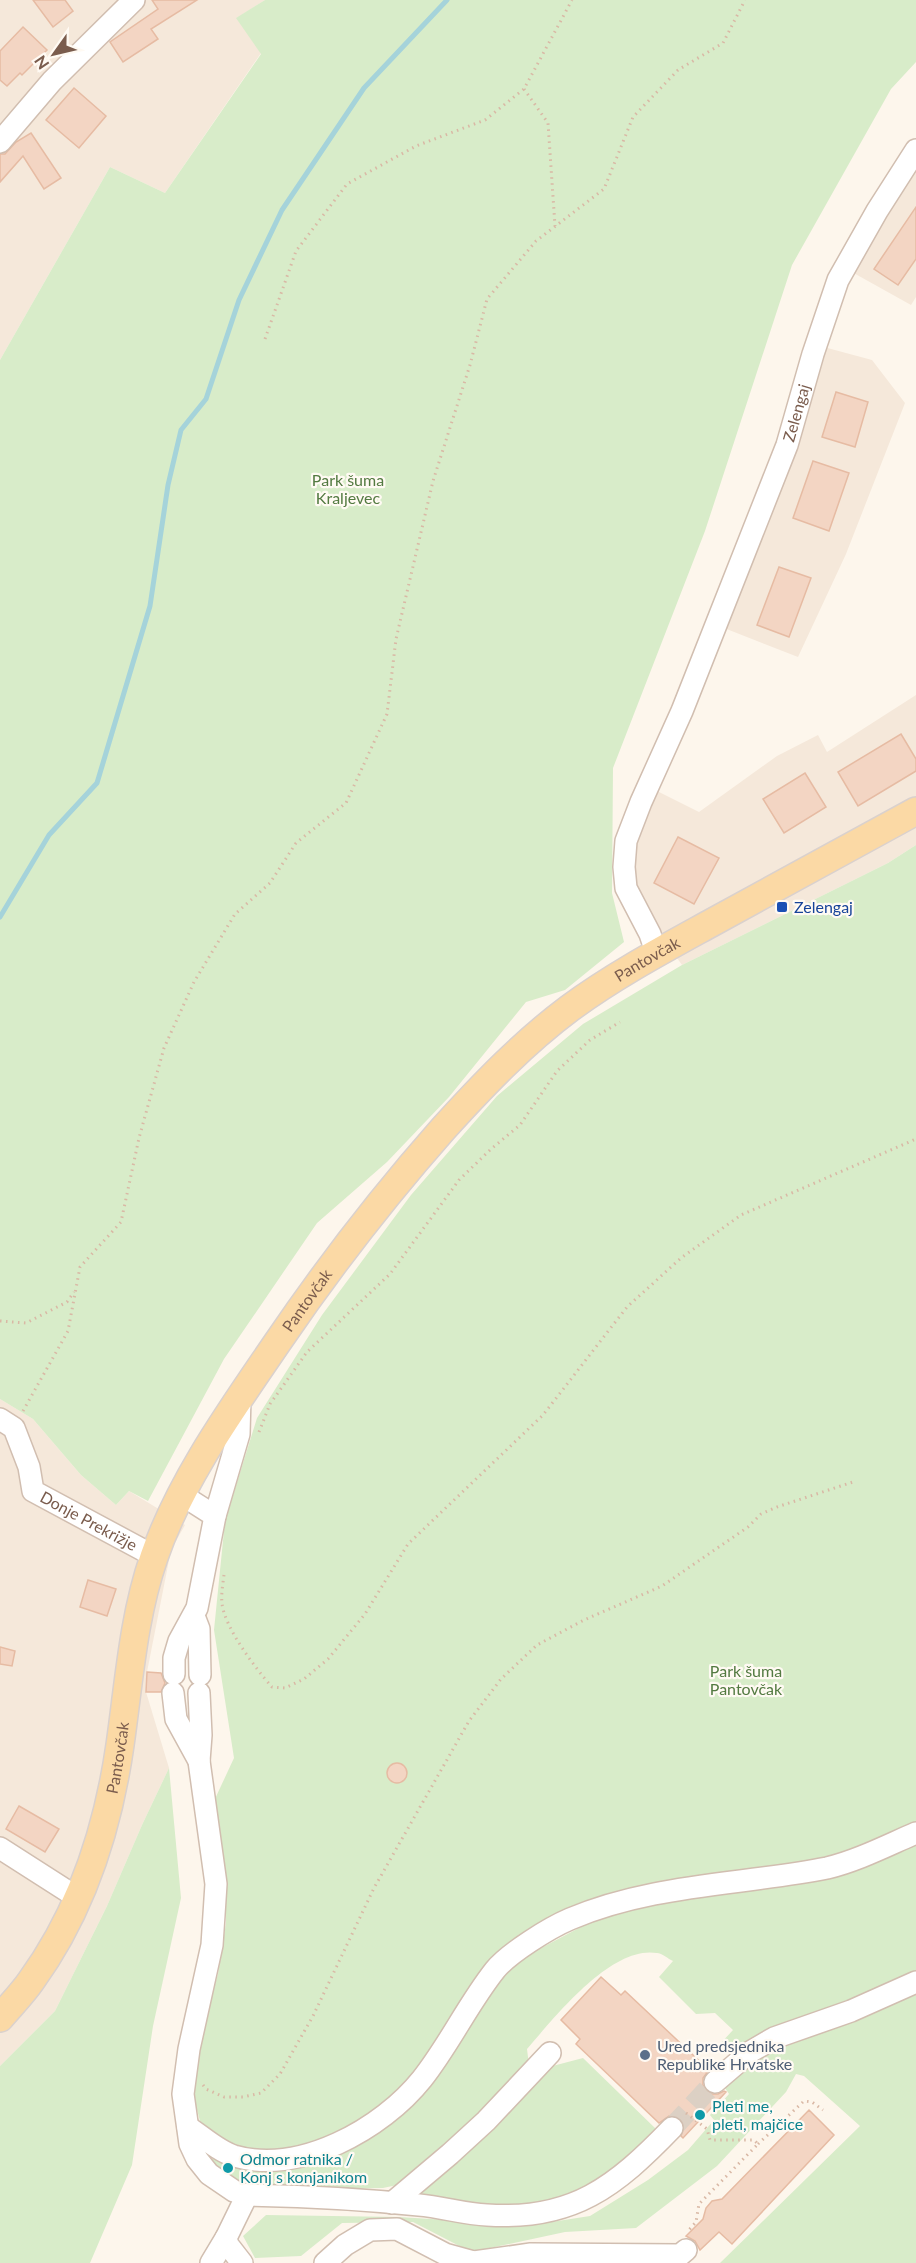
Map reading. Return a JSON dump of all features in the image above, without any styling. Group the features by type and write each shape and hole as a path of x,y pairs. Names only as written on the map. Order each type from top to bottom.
{"main road":[{"name":"Pantovčak","path":"0,2018 29,1985 47,1958 70,1916 89,1872 110,1806 132,1652 154,1556 182,1495 240,1397 343,1249 372,1212 473,1096 532,1039 568,1010 656,952 916,811"}],"street":[{"path":"0,142 52,81 134,0"},
{"name":"Zelengaj","path":"656,952 650,934 626,888 624,867 626,841 682,711 787,444 813,354 838,280 877,211 916,150"},
{"path":"199,1761 176,1719 173,1683 174,1658 179,1641 194,1616 201,1592 215,1516 239,1434 240,1397"},
{"name":"Donje Prekrižje","path":"7,1423 29,1467 33,1491 154,1556"},
{"path":"182,1495 215,1516"},
{"path":"194,1616 199,1629 201,1735 199,1761 216,1884 212,1945 183,2094 190,2144 197,2159 209,2174 234,2191 247,2194 392,2202 485,2215 537,2215 570,2205 620,2178 679,2121"},
{"path":"188,2127 233,2156 278,2160 313,2153 341,2142 370,2126 396,2106 422,2079 497,1968 533,1940 568,1920 614,1902 721,1882 829,1867 916,1833"},
{"path":"0,1848 78,1898"},
{"path":"715,2082 750,2052 774,2038 851,2011 916,1982"},
{"path":"392,2202 486,2121 550,2054"},
{"path":"211,2263 247,2194"},
{"path":"325,2263 345,2245 370,2230 397,2229 445,2254 474,2262 531,2254 680,2255 686,2250"},
{"path":"226,2238 228,2245 242,2263"}],"path":[{"path":"265,339 296,251 347,184 416,146 485,120 524,89 572,0"},
{"path":"7,1423 68,1332 80,1267 121,1222 139,1138 164,1048 194,982 235,914 270,883 296,843 346,803 387,714 396,639 433,481 470,365 487,299 536,241 604,189 633,117 678,70 723,43 745,0"},
{"path":"524,89 548,123 555,227"},
{"path":"258,1434 270,1404 307,1352 390,1274 459,1180 520,1125 557,1071 590,1040 620,1022"},
{"path":"224,1572 222,1604 233,1632 258,1671 272,1687 285,1688 304,1679 328,1659 366,1614 408,1544 543,1415 627,1308 681,1258 741,1215 916,1139"},
{"path":"0,1322 26,1323 67,1302 75,1291"},
{"path":"187,2065 206,2089 224,2097 243,2097 261,2093 280,2074 313,2016 374,1888 470,1720 501,1679 537,1645 584,1620 662,1586 748,1527 761,1514 853,1482"},
{"path":"686,2250 682,2238 696,2222 699,2204 804,2101 812,2102 823,2110"},
{"path":"679,2121 707,2129 710,2140 752,2140 758,2144"}],"shaded area":[{"path":"0,0 265,0 237,18 261,53 165,193 110,167 0,360"},
{"path":"916,163 916,297 911,305 850,271"},
{"path":"820,346 872,360 905,403 846,554 798,657 724,628"},
{"path":"916,695 916,845 888,863 682,965 655,927 637,887 630,862 651,791 659,792 699,812 777,756 818,735 827,752"},
{"path":"0,1399 33,1419 81,1475 116,1505 129,1491 185,1525 171,1550 147,1672 146,1692 169,1768 107,1906 55,2011 0,2066"}],"green space":[{"name":"Park šuma Kraljevec","path":"265,0 916,0 916,62 891,89 792,265 705,531 613,768 612,893 624,942 565,990 526,1002 449,1097 387,1162 317,1223 224,1359 148,1501 129,1491 116,1505 81,1475 33,1419 0,1399 0,360 110,167 165,193 261,54 236,18"},
{"name":"Park šuma Pantovčak","path":"916,845 916,1825 828,1860 697,1877 524,1938 429,2060 391,2100 350,2130 313,2146 249,2152 210,2134 200,2121 192,2091 202,2031 218,1974 226,1923 225,1871 214,1801 234,1758 214,1630 225,1521 257,1418 322,1315 411,1195 497,1096 583,1024 682,965 888,863"},
{"path":"169,1768 181,1898 153,2026 132,2165 90,2263 0,2263 0,2066 55,2011 107,1906"},
{"path":"916,1845 916,1978 734,2056 720,2044 733,2030 715,2013 696,2014 659,1977 673,1961 659,1953 639,1954 621,1960 585,1986 527,2049 529,2065 459,2138 402,2184 383,2188 271,2190 247,2185 222,2174 209,2159 246,2170 274,2170 331,2159 365,2142 400,2116 500,1979 526,1956 596,1919 698,1893 837,1875"},
{"path":"916,1995 916,2263 720,2263 860,2126 804,2076 796,2074 786,2092 717,2166 636,2228 565,2232 471,2252 413,2222 342,2223 301,2256 255,2258 243,2236 266,2215 398,2217 532,2225 590,2216 648,2180 688,2150 714,2120 710,2115 729,2094 723,2085 752,2057"},
{"path":"583,2058 656,2129 630,2158 603,2182 566,2198 500,2209 417,2195 448,2170 545,2068"}],"building":[{"path":"33,0 65,0 73,11 53,27"},
{"path":"152,0 197,0 151,29 158,39 123,62 110,42 158,9"},
{"path":"23,27 47,50 22,75 20,73 7,86 0,80 0,51"},
{"path":"74,88 106,116 79,148 46,120"},
{"path":"31,133 61,178 44,189 23,156 0,182 0,154 5,154 16,142"},
{"path":"916,207 916,259 898,285 874,269"},
{"path":"836,392 868,402 855,447 822,437"},
{"path":"813,461 849,473 829,531 793,518"},
{"path":"779,567 811,578 789,637 757,625"},
{"path":"901,734 916,759 916,771 858,806 838,772"},
{"path":"805,773 826,807 784,833 763,799"},
{"path":"678,837 719,858 694,904 654,883"},
{"path":"88,1580 116,1589 107,1616 80,1607"},
{"path":"0,1647 15,1651 12,1666 0,1664"},
{"path":"147,1672 161,1673 165,1683 161,1692 146,1692"},
{"path":"397,1763 404,1766 407,1773 404,1780 397,1783 390,1780 387,1773 390,1766"},
{"path":"19,1806 59,1829 45,1852 6,1829"},
{"path":"601,1977 621,1995 625,1991 709,2070 703,2078 706,2091 711,2094 726,2092 683,2138 681,2136 684,2125 681,2119 669,2116 659,2123 576,2044 580,2039 561,2020"},
{"path":"809,2110 834,2135 732,2244 719,2232 700,2250 695,2241 686,2236 703,2219 706,2208 712,2201 722,2199"}],"waterway":[{"path":"0,917 49,835 97,783 150,606 168,485 181,430 206,399 239,300 282,210 364,88 447,0"}],"tunnel":[{"path":"672,2128 715,2082"}],"place":[{"name":"Zelengaj","path":"782,907"},
{"name":"Ured predsjednika Republike Hrvatske","path":"645,2055"},
{"name":"Pleti me, pleti, majčice","path":"700,2115"},
{"name":"Odmor ratnika / Konj s konjanikom","path":"228,2168"}]}
